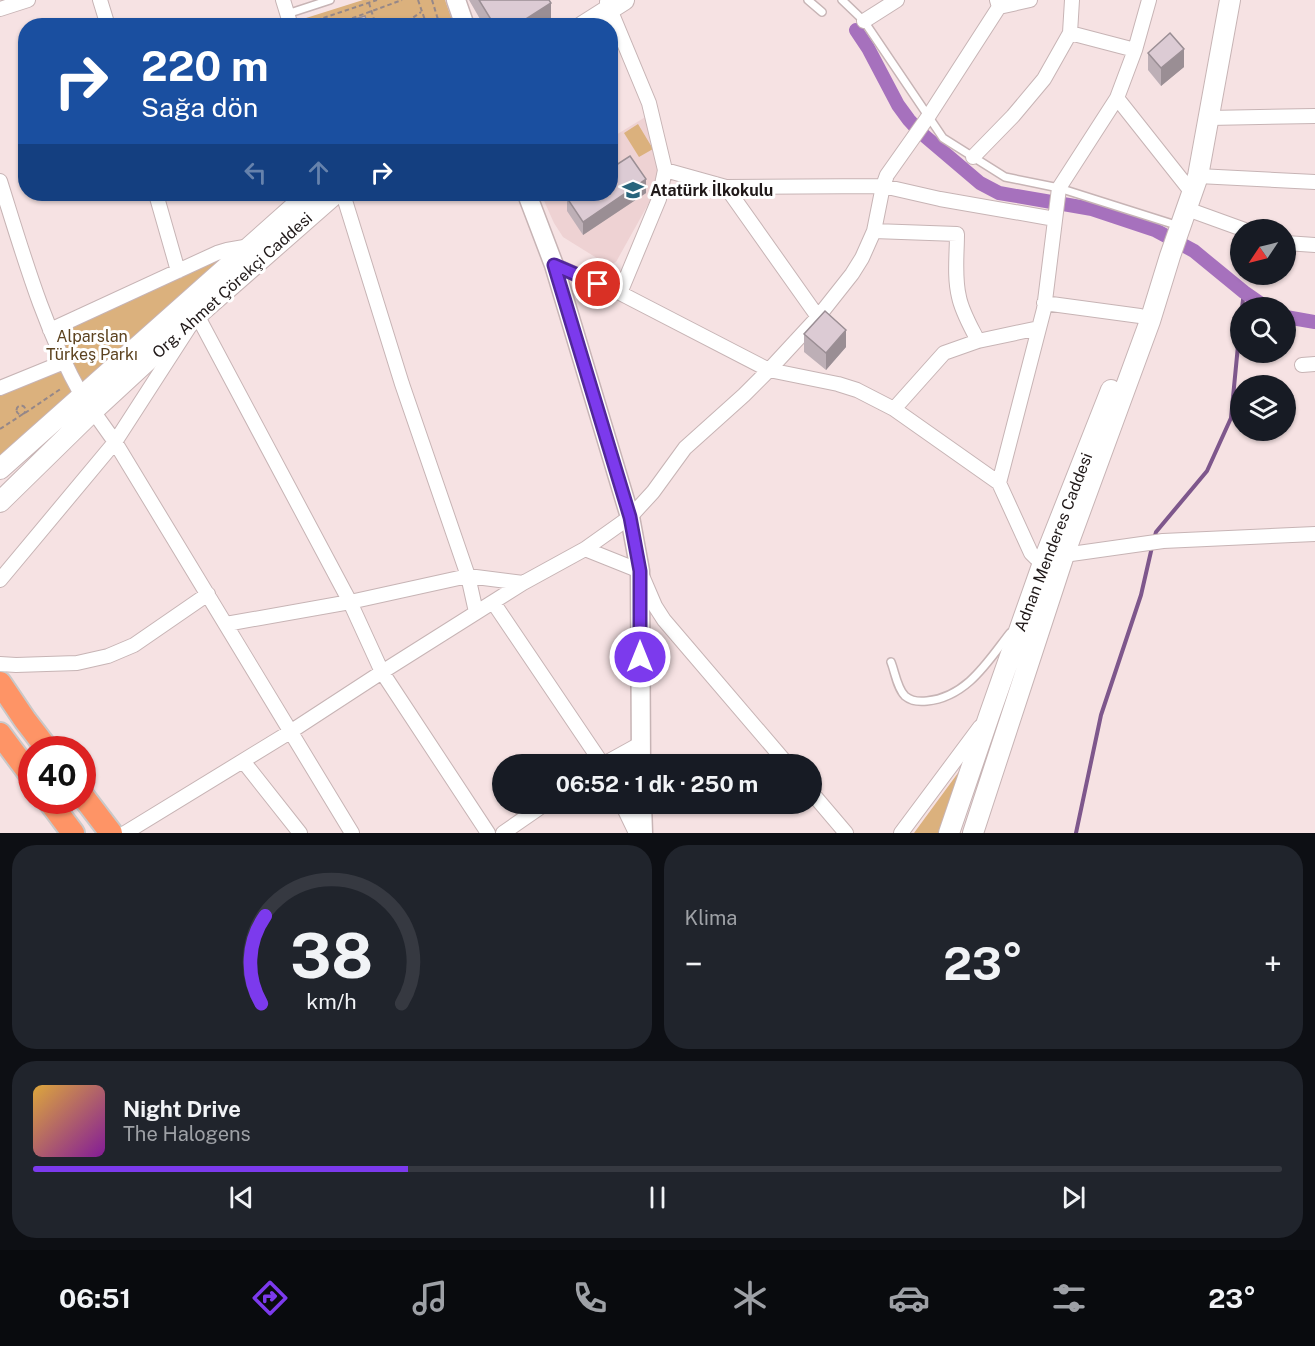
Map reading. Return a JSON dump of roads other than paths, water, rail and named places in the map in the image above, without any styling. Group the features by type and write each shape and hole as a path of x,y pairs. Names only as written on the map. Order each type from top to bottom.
{"highway":[{"path":"0,683 37,736"},
{"path":"0,734 18,758"},
{"path":"96,813 111,833"},
{"path":"59,814 73,833"}],"main road":[{"path":"594,18 614,3"},
{"name":"Adnan Menderes Caddesi","path":"949,833 1021,624 1054,556 1150,321 1190,201 1209,118 1229,3"},
{"name":"Org. Ahmet Çörekçi Caddesi","path":"0,502 83,396 197,315 303,201"},
{"name":"Org. Ahmet Çörekçi Caddesi","path":"0,469 83,396 256,252 325,201"},
{"name":"Adnan Menderes Caddesi","path":"973,833 1054,556 1140,316 1170,256"}],"street":[{"path":"0,9 28,0"},
{"path":"100,0 106,18"},
{"path":"283,0 288,18"},
{"path":"456,0 462,18"},
{"path":"864,21 897,0"},
{"path":"124,833 290,732 523,583 585,549 630,517 653,492 685,448 770,370 818,317 852,274 874,231 883,186 890,169 926,121 998,4 1030,0"},
{"path":"973,158 1044,79 1070,33 1072,0"},
{"path":"999,483 1039,328 1059,188 1117,98 1135,50 1149,0"},
{"path":"614,3 649,103 665,170 659,199 620,293"},
{"path":"1070,33 1135,50"},
{"path":"1117,98 1190,201 1230,222"},
{"path":"1209,118 1315,116"},
{"path":"665,170 726,187 883,186 940,199 1054,219"},
{"path":"0,181 32,280 64,362 208,594 352,833"},
{"path":"1190,201 1315,182"},
{"path":"726,187 818,317"},
{"path":"158,201 178,271"},
{"path":"345,201 402,384 468,576 476,612"},
{"path":"530,201 554,265 630,517 640,571 640,754"},
{"path":"874,231 957,234 959,298 964,314 978,341"},
{"path":"1296,244 1315,245"},
{"path":"50,330 227,250 256,252"},
{"path":"554,265 620,293 770,370 838,384 857,390 894,409 999,483 1031,553 1036,558 1163,541 1315,534"},
{"path":"1044,303 1140,316"},
{"path":"0,579 115,442 197,315 350,602 382,672 488,833"},
{"path":"894,409 944,353 978,341 1039,328"},
{"path":"0,388 64,362"},
{"path":"585,549 640,571 655,606 664,620 779,754"},
{"path":"226,624 350,602 468,576 523,583"},
{"path":"0,664 77,663 108,656 134,645 208,594"},
{"path":"493,602 595,754"},
{"path":"901,833 989,716"},
{"path":"622,754 640,744"},
{"path":"243,761 300,833"},
{"path":"822,805 846,833"},
{"path":"504,833 531,814"},
{"path":"627,814 636,833"},
{"path":"642,814 643,833"}],"lane":[{"path":"293,18 330,0"},
{"path":"808,0 822,12"},
{"path":"842,0 864,21 926,121 944,138 1005,177 1059,188 1190,201"},
{"path":"891,662 901,690 906,696 913,700 924,701 941,698 968,684 1014,629 1021,624"}],"waterway":[{"path":"856,30 898,105 909,120 980,183 999,193 1092,209 1155,230 1194,251 1251,297"},
{"path":"1243,297 1244,292"},
{"path":"1296,319 1315,322"},
{"path":"1154,539 1156,532 1207,471 1231,418 1236,363"},
{"path":"1076,833 1101,715 1141,595 1152,547"}],"place":[{"name":"Atatürk İlkokulu","path":"633,190"}],"park label":[{"name":"Alparslan Türkeş Parkı","path":"92,345"}]}
